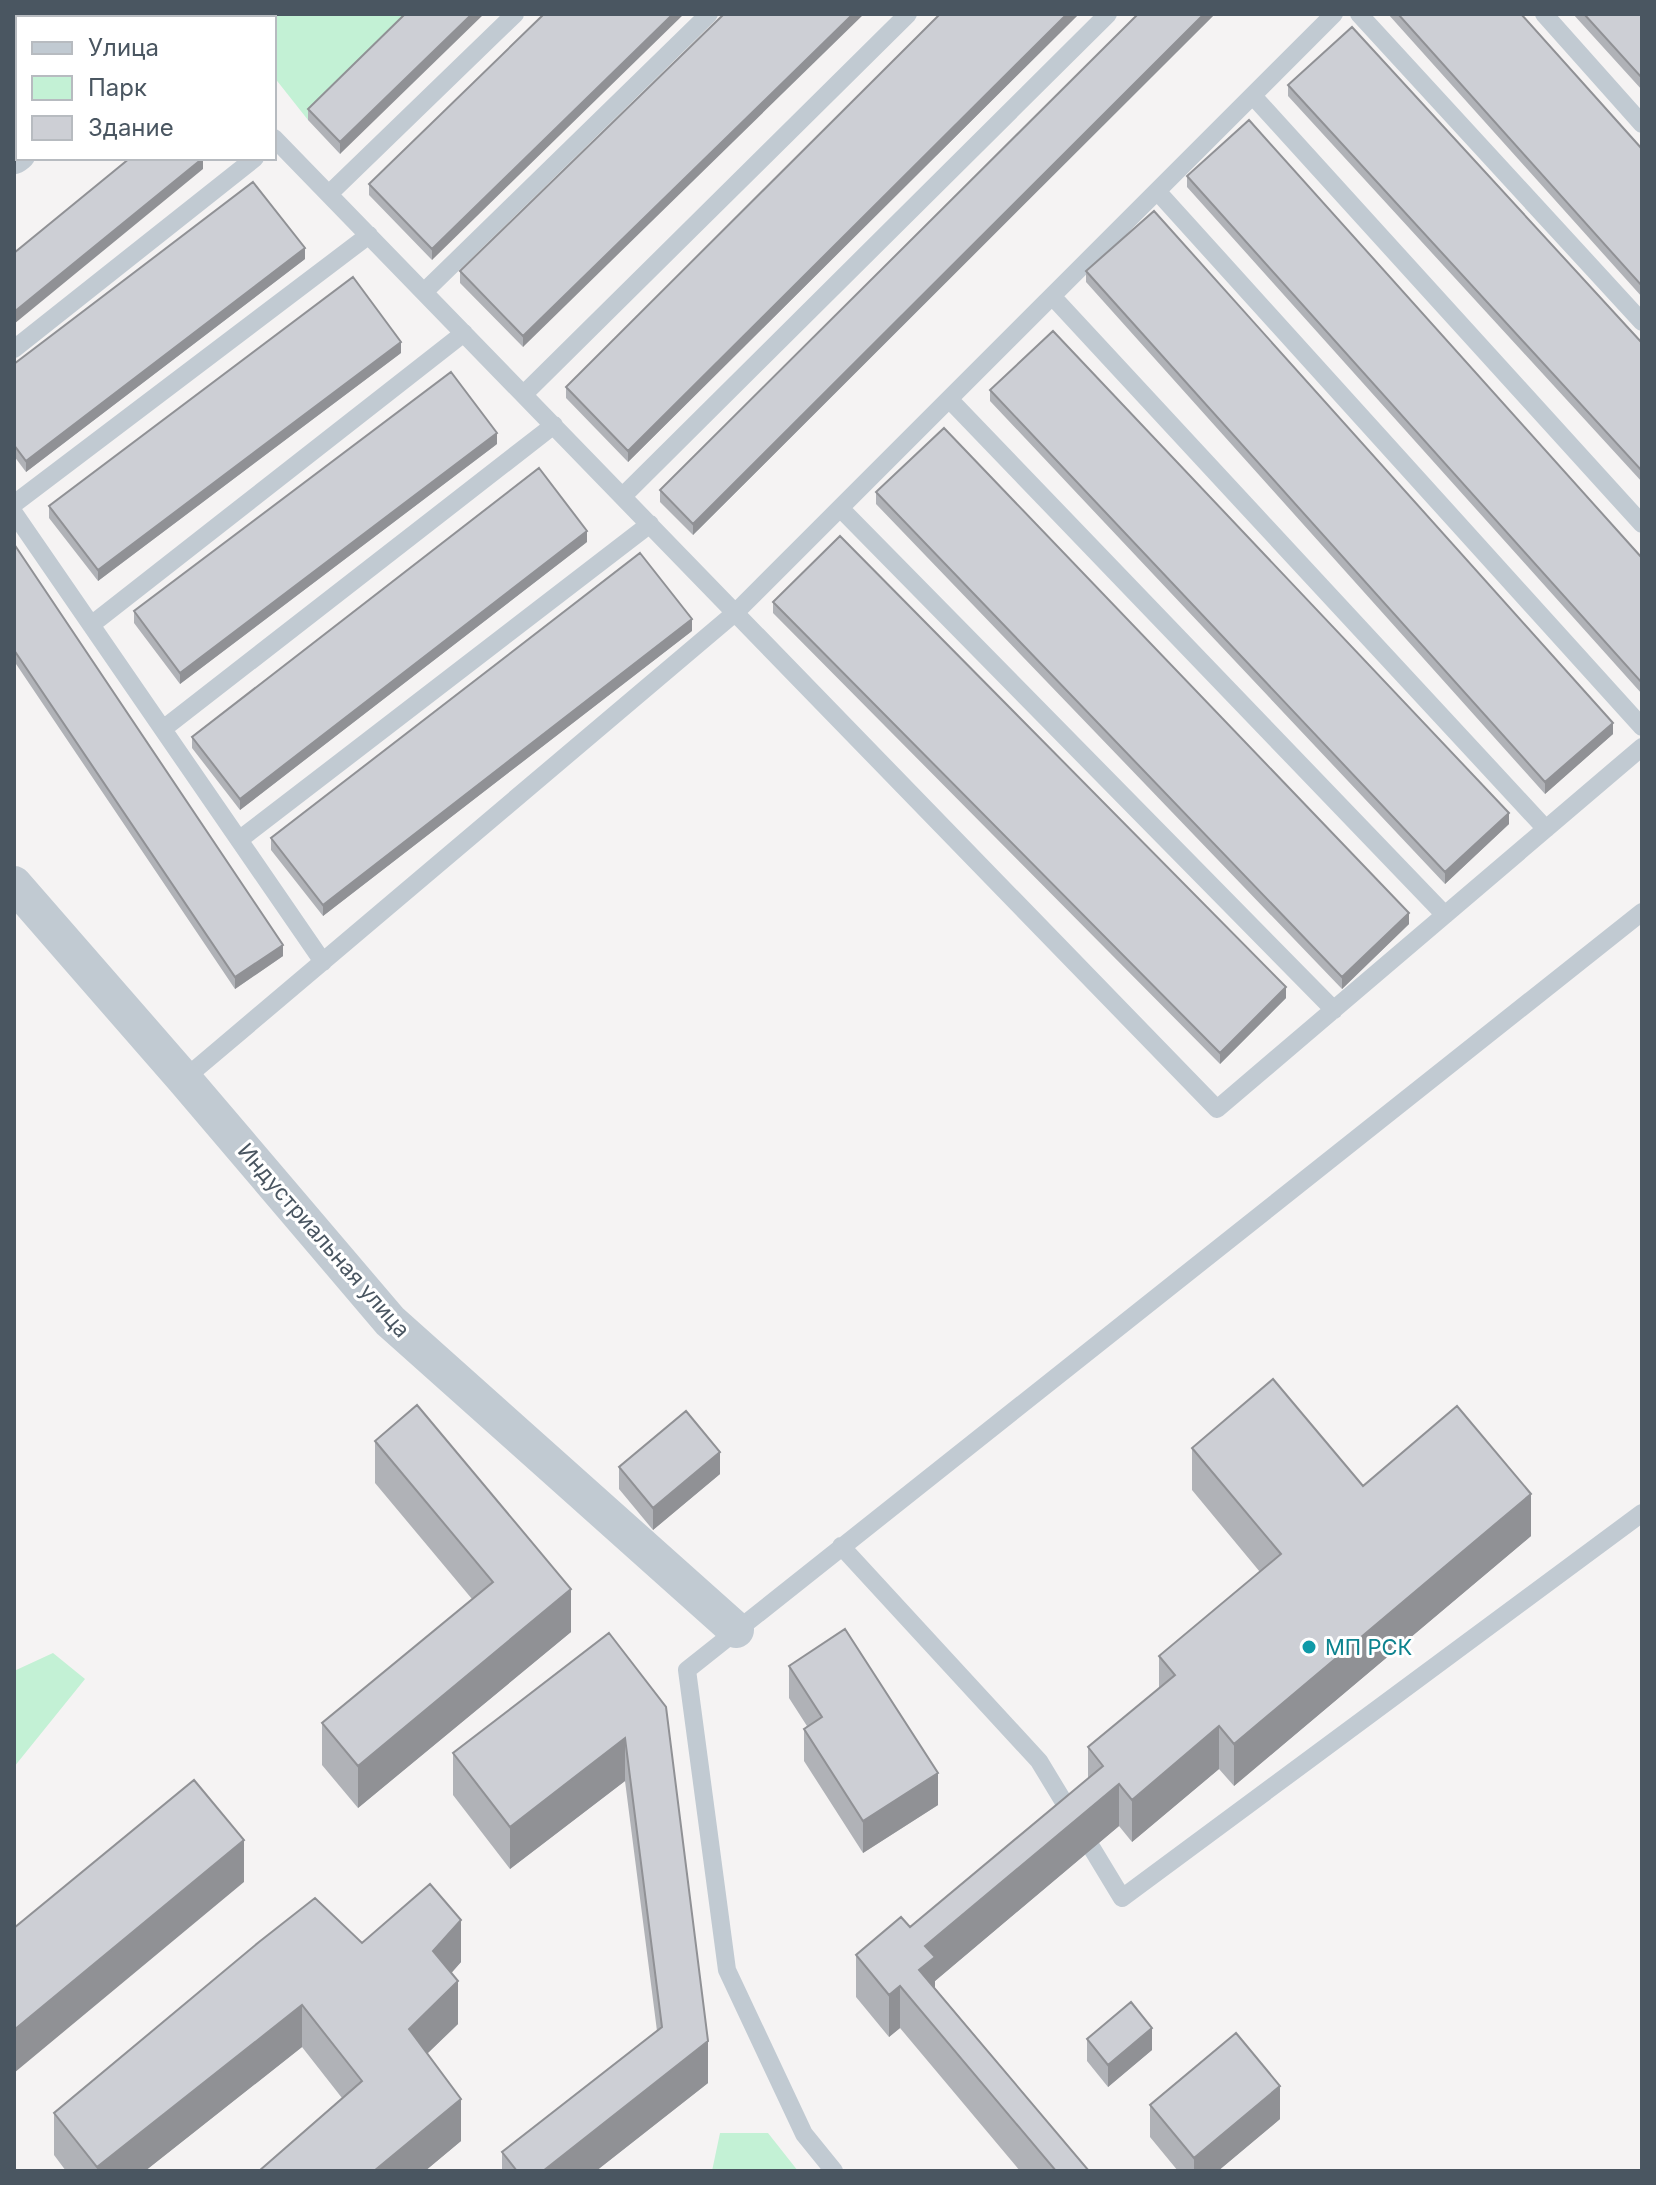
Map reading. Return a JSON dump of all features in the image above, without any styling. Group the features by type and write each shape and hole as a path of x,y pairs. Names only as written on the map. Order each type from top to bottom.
{"street":[{"name":"Индустриальная улица","path":"14,884 390,1321 736,1630"}],"lane":[{"path":"329,194 515,14"},
{"path":"424,292 709,14"},
{"path":"524,394 908,14"},
{"path":"623,496 1108,14"},
{"path":"184,1079 736,612 1334,14"},
{"path":"1359,14 1642,322"},
{"path":"1544,14 1642,124"},
{"path":"1253,96 1642,524"},
{"path":"276,142 1217,1109 1642,747"},
{"path":"14,349 252,160"},
{"path":"1157,191 1642,727"},
{"path":"14,504 369,235"},
{"path":"1052,296 1546,829"},
{"path":"91,625 464,333"},
{"path":"949,399 1445,915"},
{"path":"163,729 554,425"},
{"path":"840,508 1334,1010"},
{"path":"14,513 323,962"},
{"path":"239,840 650,524"},
{"path":"834,2171 804,2134 727,1970 687,1670 1642,912"},
{"path":"841,1546 1039,1761 1122,1898 1642,1513"}],"green space":[{"path":"417,14 308,120 276,80 276,16 250,16"},
{"path":"53,1653 85,1679 14,1767 14,1671"},
{"path":"720,2133 768,2133 798,2171 712,2171"}],"building":[{"path":"405,14 472,14 340,142 308,109"},
{"path":"544,14 673,14 432,249 369,184"},
{"path":"724,14 853,14 523,336 460,271"},
{"path":"940,14 1067,14 628,451 566,387"},
{"path":"1138,14 1204,14 693,524 660,490"},
{"path":"1398,14 1521,14 1642,149 1642,286"},
{"path":"1584,14 1642,14 1642,78"},
{"path":"1352,27 1642,343 1642,471 1288,85"},
{"path":"1249,120 1642,558 1642,683 1187,176"},
{"path":"128,160 201,160 14,312 14,253"},
{"path":"253,182 305,248 26,461 14,445 14,364"},
{"path":"1154,211 1613,723 1545,782 1086,271"},
{"path":"353,277 401,342 98,570 49,506"},
{"path":"1053,331 1509,813 1445,872 990,390"},
{"path":"451,372 497,433 180,673 134,611"},
{"path":"944,428 1409,913 1342,977 876,492"},
{"path":"539,468 587,531 240,799 192,737"},
{"path":"840,536 1286,987 1220,1053 773,602"},
{"path":"14,544 283,945 235,977 14,650"},
{"path":"640,553 692,619 323,905 271,838"},
{"path":"1273,1379 1363,1486 1457,1406 1531,1494 1234,1744 1219,1726 1132,1800 1119,1784 925,1946 935,1957 919,1970 1089,2171 1056,2171 900,1986 889,1995 856,1955 901,1917 910,1927 1103,1766 1088,1747 1175,1675 1159,1656 1281,1554 1192,1448"},
{"path":"417,1405 571,1589 358,1766 322,1723 493,1582 375,1441"},
{"path":"686,1411 720,1452 653,1508 619,1467"},
{"path":"845,1629 938,1773 863,1821 804,1729 822,1717 789,1666"},
{"path":"609,1633 666,1707 708,2041 543,2171 517,2171 502,2152 662,2027 625,1738 510,1827 453,1753"},
{"path":"194,1780 244,1840 14,2030 14,1928"},
{"path":"430,1884 461,1920 433,1951 458,1981 409,2029 461,2099 374,2171 259,2171 362,2081 302,2005 97,2167 54,2113 315,1898 362,1943"},
{"path":"1131,2002 1152,2028 1108,2065 1087,2039"},
{"path":"1236,2033 1280,2086 1194,2158 1150,2105"}],"place":[{"name":"МП РСК","path":"1309,1647"}]}
